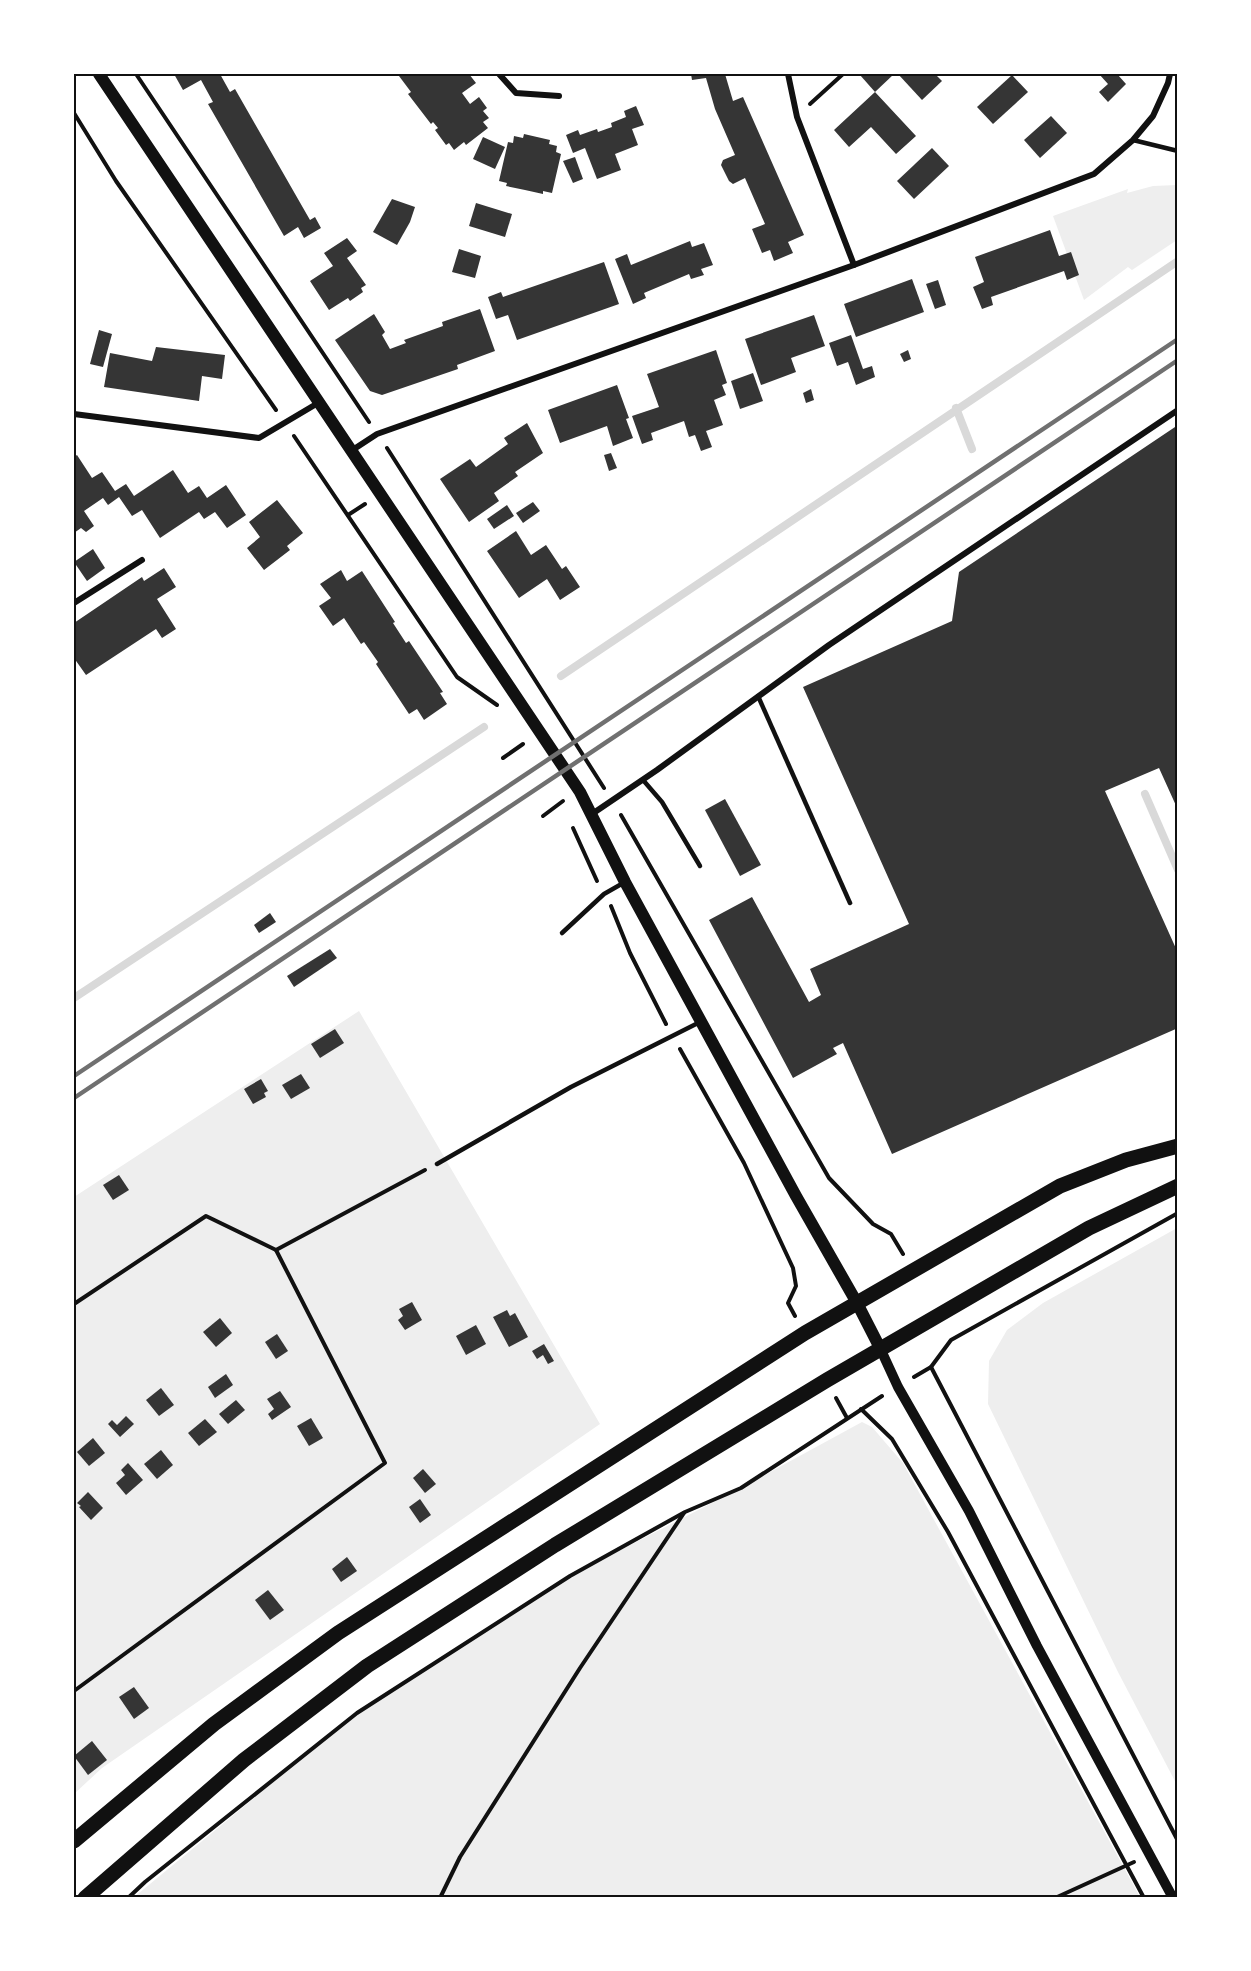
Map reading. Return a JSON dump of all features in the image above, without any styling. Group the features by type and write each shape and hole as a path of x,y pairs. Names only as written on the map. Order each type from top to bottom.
{"main road":[{"path":"99,74 580,792 700,1022 880,1348"},
{"path":"74,1841 214,1724 339,1633 805,1333 1060,1185 1126,1160 1178,1146"},
{"path":"85,1898 244,1760 367,1666 555,1545 880,1348 1089,1228 1178,1186"}],"street":[{"path":"499,74 516,93 559,96"},
{"path":"788,74 797,117 854,266"},
{"path":"350,451 377,434 854,266 1094,174 1133,140 1153,116 1170,74"},
{"path":"74,414 259,438 318,403"},
{"path":"592,814 829,645 1178,410"},
{"path":"74,603 142,560"},
{"path":"880,1348 898,1386 969,1511 1037,1646 1173,1898"}],"lane":[{"path":"1133,140 1178,151"},
{"path":"758,696 850,903"},
{"path":"642,780 662,802 700,866"},
{"path":"562,933 604,894 625,882"},
{"path":"437,1164 633,1055 700,1022"}],"path":[{"path":"136,74 377,434 613,801 829,1178 873,1224 891,1234 913,1269"},
{"path":"797,117 843,74"},
{"path":"503,758 524,744 518,735"},
{"path":"556,792 567,812"},
{"path":"543,816 562,801"},
{"path":"571,822 604,894 615,912 630,953 672,1036 744,1163 793,1268 796,1286 788,1302 805,1333"},
{"path":"276,1250 437,1164"},
{"path":"1178,1213 951,1340 931,1368 1178,1841"},
{"path":"74,1305 206,1216 276,1250 385,1463 74,1691"},
{"path":"939,1315 951,1340"},
{"path":"827,1380 847,1418"},
{"path":"128,1898 357,1713 570,1576 685,1512 741,1488 861,1409 892,1439 948,1532 1144,1898"},
{"path":"440,1898 459,1857 580,1668 685,1512"},
{"path":"1055,1898 1150,1854"}],"shaded area":[{"path":"1177,185 1177,240 1132,270 1128,267 1084,300 1053,216 1128,189 1127,193 1153,186"},
{"path":"359,1011 600,1424 102,1768 74,1794 74,1197"},
{"path":"1177,1228 1177,1785 1118,1672 988,1404 989,1361 1007,1330 1043,1303"},
{"path":"862,1422 872,1427 903,1463 1140,1897 133,1898 357,1713 570,1576 741,1488"}],"building":[{"path":"174,74 220,74 230,92 235,89 310,220 315,217 321,228 304,238 298,227 284,236 208,104 213,102 201,80 183,90"},
{"path":"402,74 461,74 463,76 469,74 476,83 462,93 470,104 479,97 487,108 483,111 489,118 483,122 488,128 466,145 464,142 454,150 449,143 446,145 435,130 438,128 433,122 431,124 408,94 411,92 399,76"},
{"path":"691,74 725,74 733,101 743,97 804,235 788,242 793,253 774,261 770,250 762,253 752,229 765,224 745,178 733,184 721,165 723,160 735,155 715,109 706,78 692,80"},
{"path":"894,74 875,92 860,75"},
{"path":"898,74 935,74 942,81 922,100"},
{"path":"1099,74 1120,74 1118,75 1126,84 1108,102 1099,92 1108,84"},
{"path":"1012,75 1028,92 993,124 977,107"},
{"path":"875,92 916,136 896,154 871,127 849,147 834,130"},
{"path":"636,106 644,125 632,129 638,145 615,154 621,170 597,179 585,148 573,153 566,135 578,130 580,135 612,127 611,123 626,117 624,111"},
{"path":"1051,116 1067,133 1040,158 1024,140"},
{"path":"524,134 550,140 549,144 557,146 556,152 561,154 552,193 543,191 543,194 506,186 507,183 499,181 508,142 513,143 514,136 523,138"},
{"path":"483,137 505,147 495,169 473,159"},
{"path":"932,148 949,166 914,199 897,181"},
{"path":"575,157 583,179 573,183 563,161"},
{"path":"392,199 415,207 410,222 397,245 373,232"},
{"path":"476,203 512,214 505,237 469,226"},
{"path":"1050,230 1059,256 1071,252 1079,275 1067,280 1064,271 991,297 993,305 982,309 973,287 984,282 975,257"},
{"path":"347,238 357,251 347,258 366,285 361,288 363,292 350,301 348,298 329,310 310,281 333,266 324,253"},
{"path":"690,241 692,247 704,243 713,265 701,269 704,275 691,279 689,274 644,293 646,298 633,304 615,259 627,254 631,265"},
{"path":"459,249 481,256 475,278 452,272"},
{"path":"604,262 619,304 517,340 508,315 496,319 488,297 501,292 503,297"},
{"path":"912,279 924,312 856,337 844,304"},
{"path":"938,280 946,305 935,309 926,284"},
{"path":"480,309 495,351 457,365 458,369 382,395 370,391 335,340 374,314 385,332 382,335 390,349 406,343 404,340 443,326 442,322"},
{"path":"814,315 825,346 791,358 796,372 761,385 745,339"},
{"path":"99,330 112,334 103,367 90,364"},
{"path":"851,335 863,369 872,366 875,377 856,385 848,362 837,366 829,343"},
{"path":"156,347 225,355 222,379 202,376 199,401 104,387 110,353 152,361"},
{"path":"716,350 727,383 722,385 726,395 714,400 723,425 706,431 712,447 701,451 695,435 689,437 684,421 651,433 653,440 642,444 632,416 659,407 647,374"},
{"path":"908,350 911,359 904,362 900,354"},
{"path":"753,373 763,401 740,409 731,381"},
{"path":"617,385 629,418 626,419 633,438 613,446 607,426 560,443 548,410"},
{"path":"811,389 814,400 806,403 803,393"},
{"path":"527,423 543,453 515,472 518,476 494,493 499,501 469,522 440,479 470,459 476,467 508,444 504,438"},
{"path":"1178,425 1178,810 1159,768 1105,791 1178,953 1178,1028 892,1154 843,1043 833,1048 837,1054 793,1078 709,920 752,897 809,1002 821,995 810,969 909,924 803,687 952,621 959,572"},
{"path":"611,453 617,468 609,471 604,455"},
{"path":"77,455 92,478 102,472 115,491 126,484 134,496 173,470 188,493 199,486 207,498 226,485 246,515 227,528 215,512 204,519 199,512 160,538 142,510 132,516 119,497 108,505 103,498 84,511 94,526 86,532 81,528 74,533 74,457"},
{"path":"277,500 303,533 287,546 290,550 264,570 247,548 260,537 249,522"},
{"path":"533,502 540,511 523,523 516,513"},
{"path":"507,505 514,516 494,529 487,519"},
{"path":"516,531 531,555 546,545 562,569 566,566 580,587 560,600 547,579 519,598 487,551"},
{"path":"93,549 105,568 87,581 74,562"},
{"path":"164,568 176,587 157,599 176,629 162,638 156,629 86,675 74,658 74,623 142,577 144,581"},
{"path":"341,570 347,581 362,571 406,643 409,641 443,692 440,693 447,704 424,720 417,709 409,714 376,664 378,662 364,642 361,644 344,618 333,626 319,606 331,598 320,584"},
{"path":"725,799 761,865 740,876 705,810"},
{"path":"270,913 276,922 259,933 254,925"},
{"path":"330,949 337,958 294,987 287,976"},
{"path":"335,1029 344,1043 320,1058 311,1044"},
{"path":"301,1074 310,1088 291,1099 282,1085"},
{"path":"261,1079 268,1091 264,1093 266,1097 253,1104 244,1089"},
{"path":"119,1175 129,1190 113,1200 103,1185"},
{"path":"412,1302 422,1320 405,1330 398,1320 403,1316 399,1309"},
{"path":"507,1310 510,1316 515,1313 528,1337 509,1347 493,1317"},
{"path":"220,1318 232,1333 216,1347 203,1332"},
{"path":"476,1325 486,1344 466,1355 456,1336"},
{"path":"277,1334 288,1351 276,1359 265,1342"},
{"path":"544,1344 554,1361 548,1364 543,1355 537,1359 532,1351"},
{"path":"226,1374 233,1385 215,1398 208,1387"},
{"path":"161,1388 174,1405 159,1416 146,1400"},
{"path":"280,1391 291,1407 272,1420 268,1414 274,1409 267,1399"},
{"path":"236,1400 245,1410 228,1424 219,1414"},
{"path":"126,1416 134,1424 120,1437 108,1424 112,1420 117,1425"},
{"path":"311,1418 323,1438 309,1446 297,1426"},
{"path":"205,1419 217,1432 199,1446 188,1433"},
{"path":"93,1438 105,1453 89,1466 77,1452"},
{"path":"161,1450 173,1465 157,1479 144,1464"},
{"path":"128,1463 143,1480 126,1495 116,1483 125,1475 121,1470"},
{"path":"423,1469 436,1484 425,1493 413,1478"},
{"path":"88,1492 103,1508 91,1520 77,1503"},
{"path":"420,1499 431,1515 420,1523 409,1507"},
{"path":"347,1557 357,1571 341,1582 332,1569"},
{"path":"268,1590 284,1610 270,1620 255,1600"},
{"path":"134,1687 149,1708 134,1719 119,1697"},
{"path":"92,1741 107,1760 88,1775 74,1756"}],"waterway":[{"path":"561,676 1178,261"},
{"path":"956,408 972,449"},
{"path":"74,998 484,727"},
{"path":"1145,794 1178,870"}],"railway":[{"path":"74,1076 1178,339"},
{"path":"74,1098 1178,360"}]}
